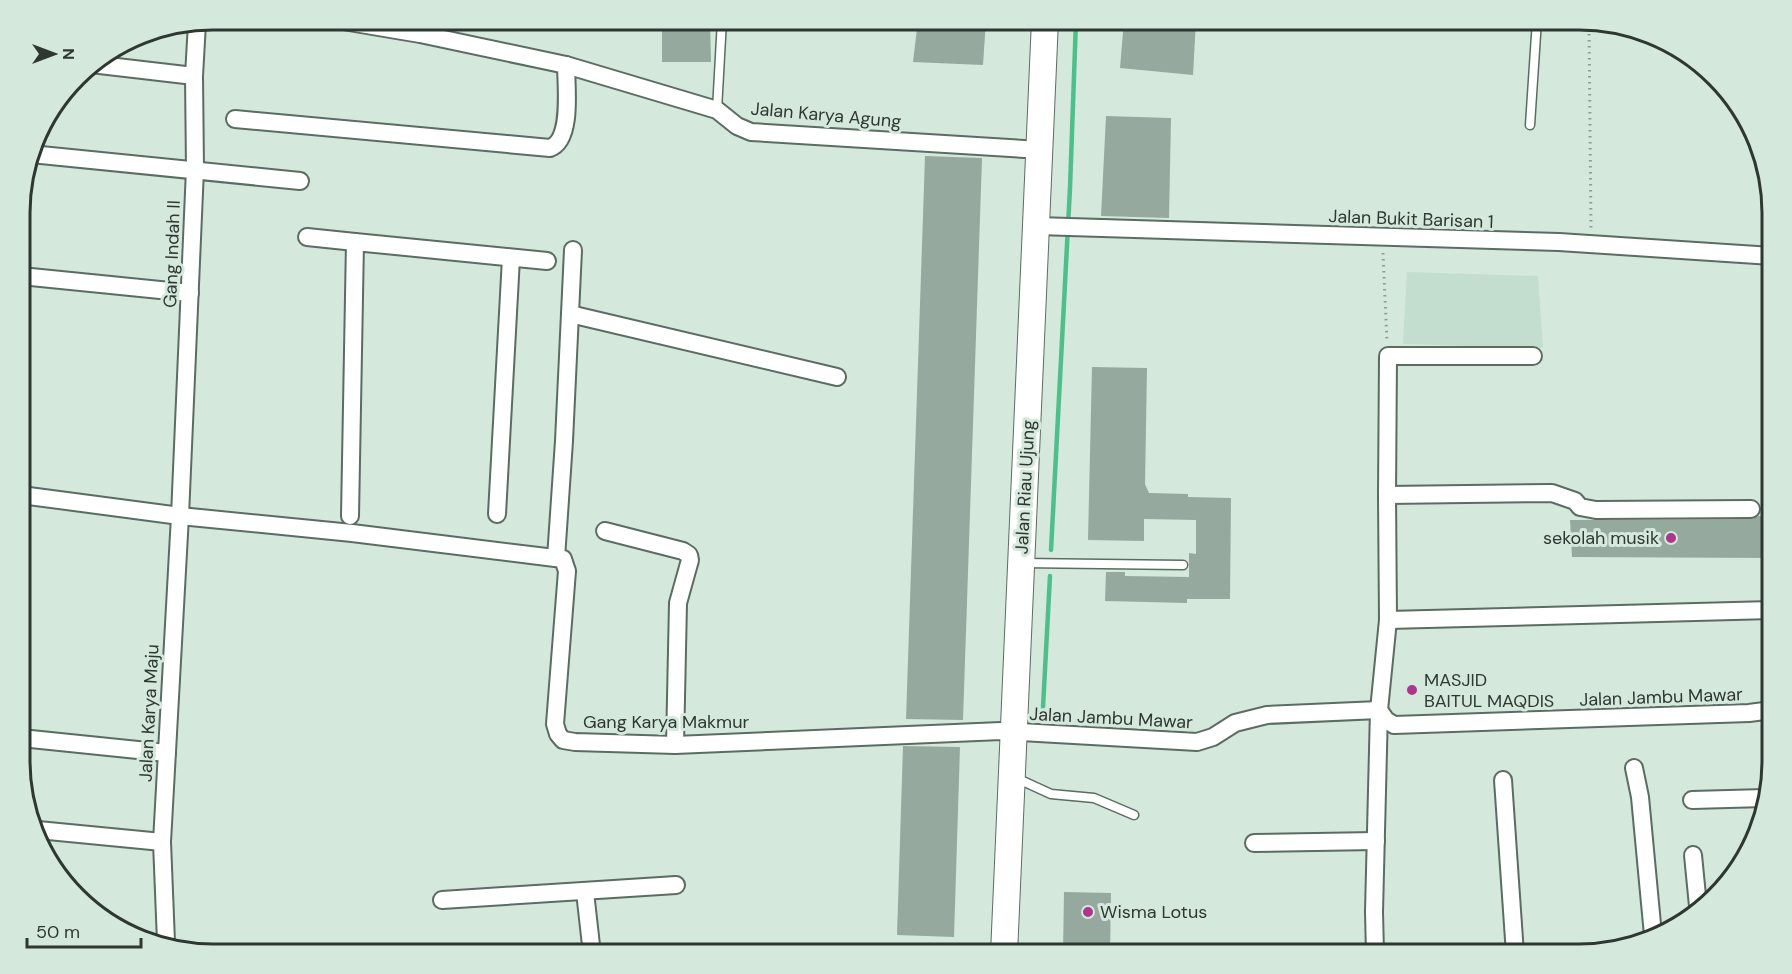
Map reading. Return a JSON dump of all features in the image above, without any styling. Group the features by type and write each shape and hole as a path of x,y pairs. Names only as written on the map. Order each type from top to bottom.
{"main road":[{"name":"Jalan Riau Ujung","path":"1004,944 1022,563 1043,226 1041,150 1045,30"}],"street":[{"name":"Jalan Karya Agung","path":"432,30 566,65 717,110 737,126 751,132 1041,150"},
{"name":"Gang Indah II","path":"180,487 195,169 194,76 197,31"},
{"path":"235,119 550,148 559,142 565,129 566,65"},
{"path":"105,66 194,76"},
{"path":"40,155 300,181"},
{"name":"Jalan Bukit Barisan 1","path":"1043,226 1591,244 1762,255"},
{"path":"307,237 547,261"},
{"path":"351,525 355,242"},
{"path":"30,496 180,516 351,525 556,558 573,250"},
{"path":"497,514 511,258"},
{"path":"30,277 190,293"},
{"path":"570,314 837,377"},
{"path":"1375,944 1379,710 1388,620 1388,356 1533,356"},
{"name":"Jalan Karya Maju","path":"166,938 162,842 180,487"},
{"path":"1387,495 1552,493 1575,501 1580,507 1596,510 1751,509"},
{"path":"605,531 683,551 689,555 690,560 678,603 675,745"},
{"name":"Gang Karya Makmur","path":"556,558 563,559 567,571 555,724 563,740 675,745 1001,731 1015,733"},
{"path":"1388,620 1762,609"},
{"name":"Jalan Jambu Mawar","path":"1015,733 1197,742 1213,737 1235,723 1267,715 1379,710 1386,720 1394,725 1762,711"},
{"path":"30,739 166,753"},
{"path":"1634,768 1640,797 1652,928"},
{"path":"1503,780 1514,944"},
{"path":"1692,801 1758,798"},
{"path":"44,831 162,842"},
{"path":"1254,843 1376,841"},
{"path":"1693,855 1697,899"},
{"path":"442,900 676,885"},
{"path":"585,892 591,944"}],"lane":[{"path":"717,110 721,30"},
{"path":"1530,125 1536,30"},
{"path":"1022,563 1183,564"},
{"path":"1012,777 1051,794 1094,798 1134,815"}],"path":[{"path":"1589,31 1591,244"},
{"path":"1383,238 1388,356"}],"shaded area":[{"path":"1407,272 1538,276 1543,348 1403,344"}],"building":[{"path":"662,30 710,30 711,62 662,62"},
{"path":"917,30 985,30 983,65 913,62"},
{"path":"1123,30 1195,30 1193,75 1120,68"},
{"path":"1106,116 1171,118 1169,218 1101,216"},
{"path":"925,156 982,158 963,720 906,719"},
{"path":"1092,367 1147,368 1145,484 1149,493 1231,498 1230,599 1187,599 1187,603 1105,601 1106,572 1125,572 1125,576 1189,577 1189,553 1196,554 1196,520 1144,519 1144,541 1088,540"},
{"name":"sekolah musik","path":"1762,516 1762,558 1572,557 1570,520 1751,519"},
{"path":"903,746 960,747 954,937 897,935"},
{"path":"1064,892 1111,893 1110,944 1063,944"}],"waterway":[{"path":"1051,550 1070,188 1076,30"},
{"path":"1043,707 1050,576"}],"place":[{"name":"sekolah musik","path":"1671,538"},
{"name":"MASJID BAITUL MAQDIS","path":"1412,690"},
{"name":"Wisma Lotus","path":"1088,912"}]}
